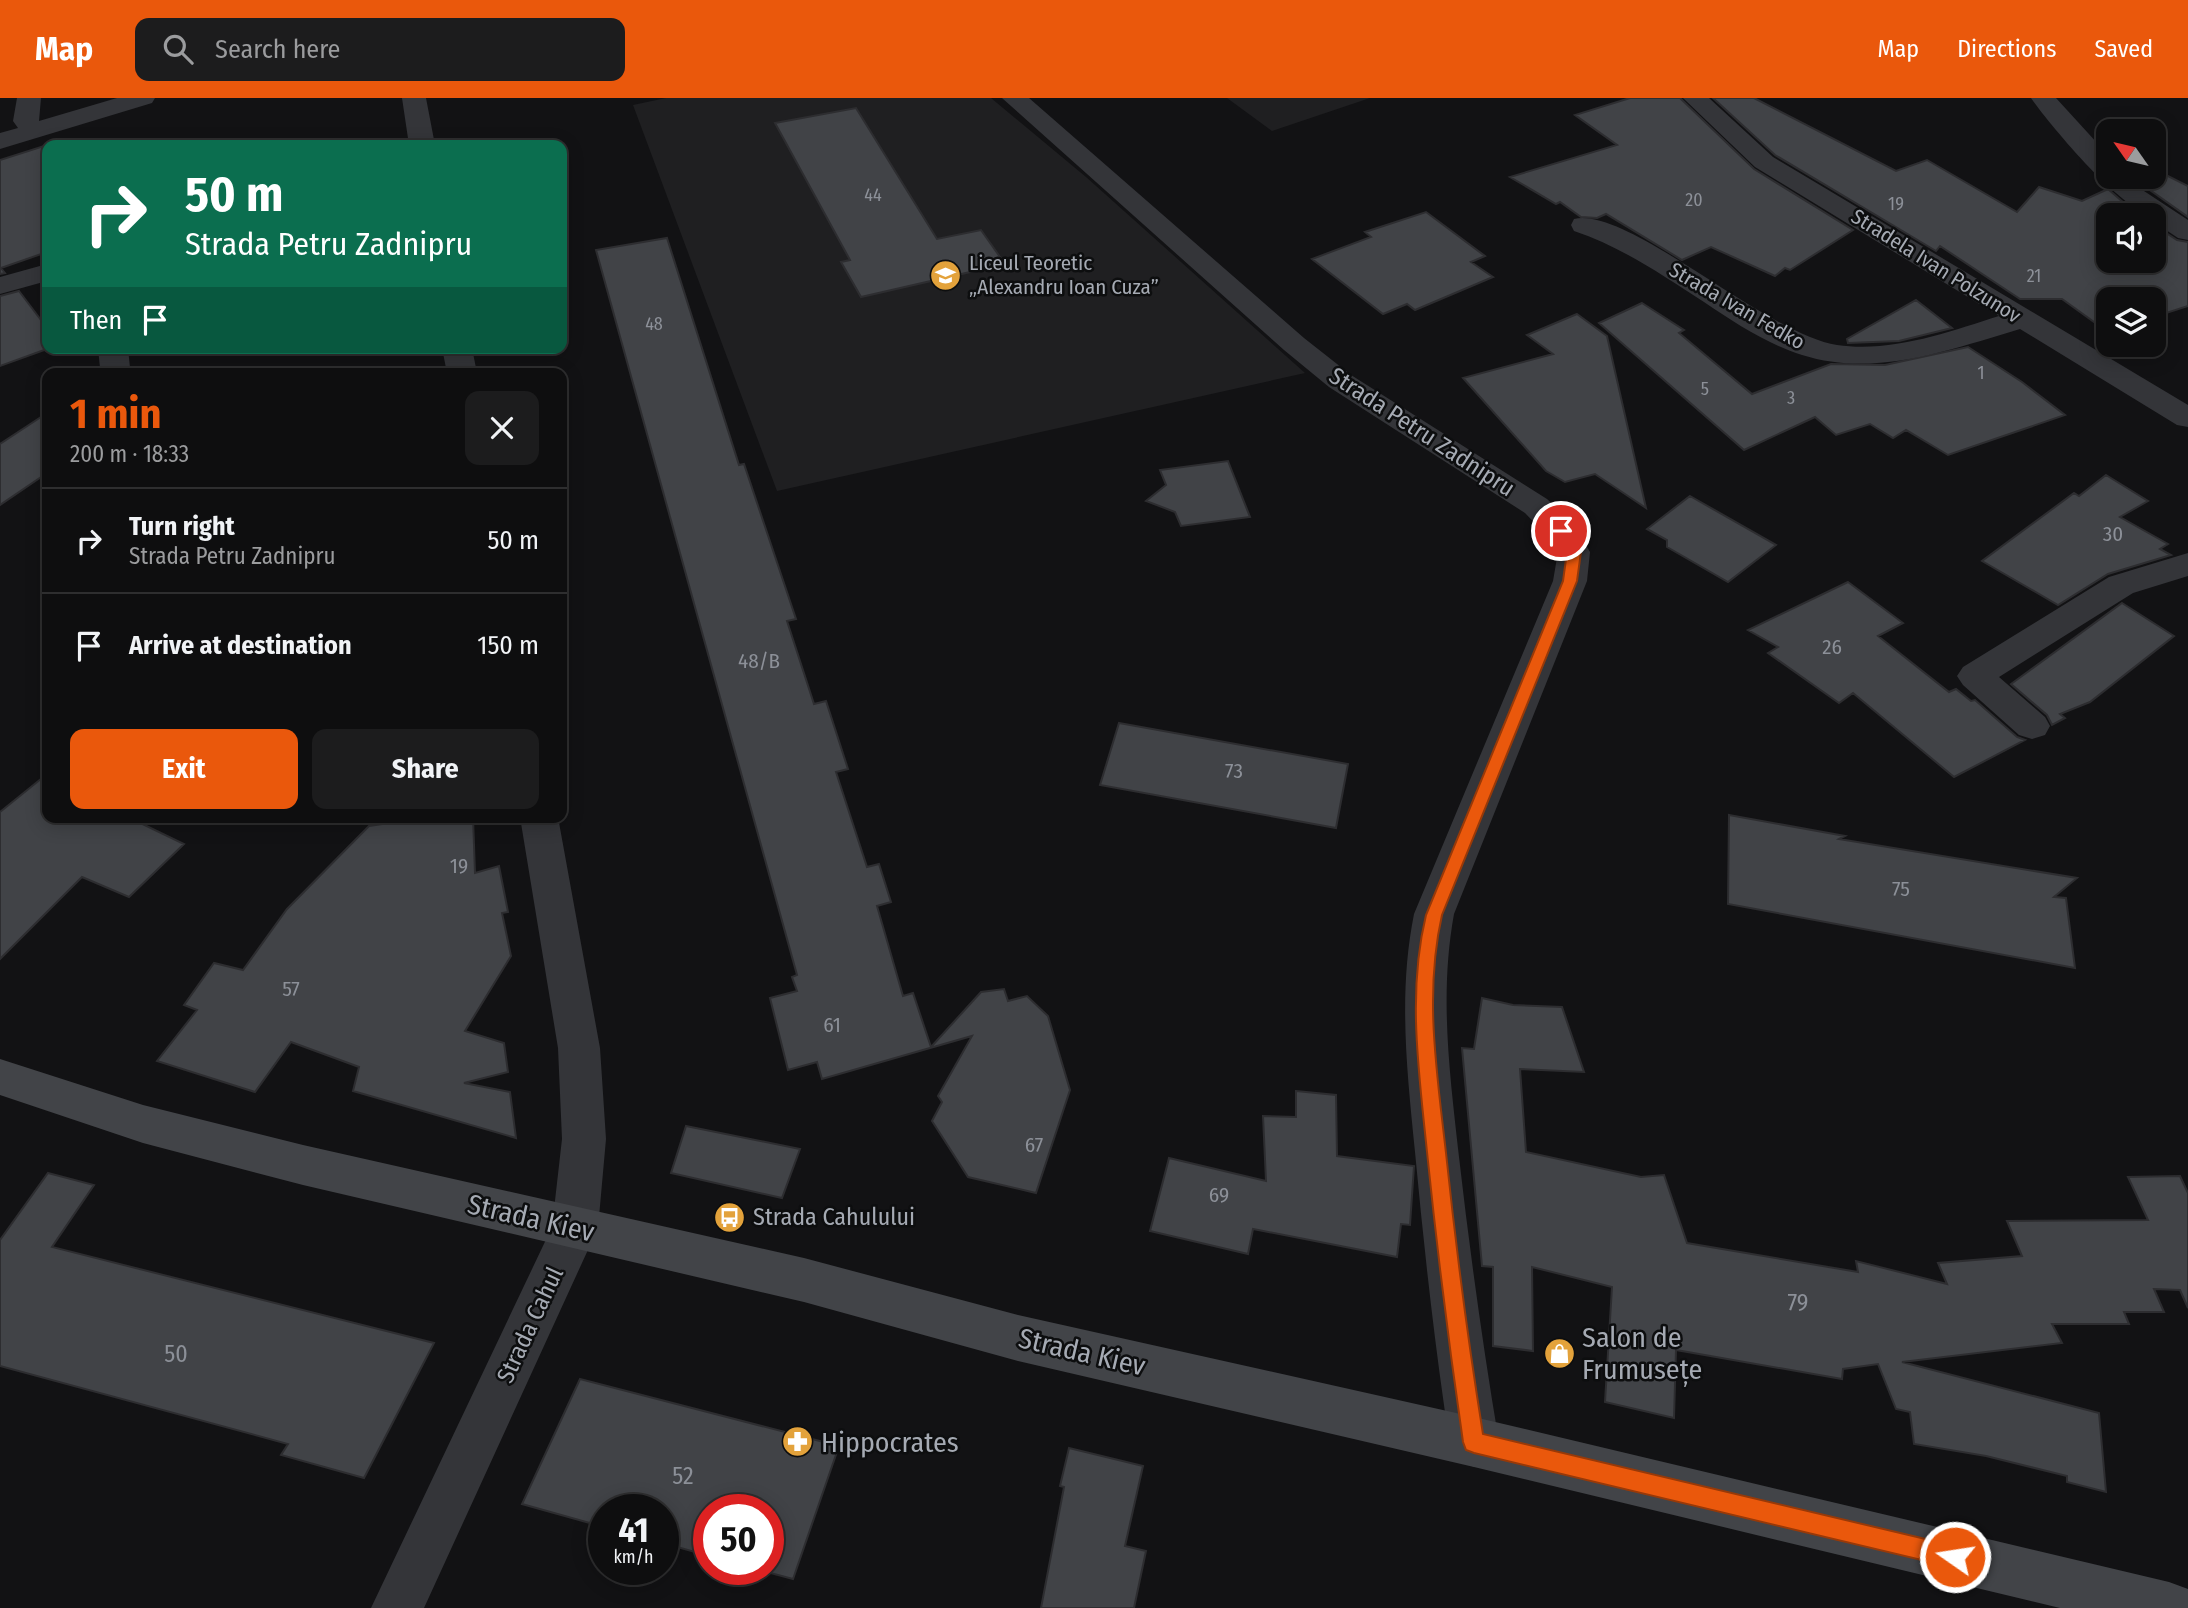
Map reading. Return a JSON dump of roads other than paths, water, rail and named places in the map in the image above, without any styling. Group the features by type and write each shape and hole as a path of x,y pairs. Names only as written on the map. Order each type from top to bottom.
{"main road":[{"name":"Strada Kiev","path":"0,1077 143,1124 303,1165 804,1280 1018,1338 1474,1442 2169,1608"}],"street":[{"path":"29,98 26,121 34,131"},
{"path":"0,141 143,98"},
{"path":"414,98 421,140"},
{"name":"Strada Petru Zadnipru","path":"1014,98 1294,344 1340,381 1536,506 1561,531 1574,552 1570,581 1434,915 1425,952 1424,1034 1453,1308 1474,1442"},
{"name":"Stradela Ivan Polzunov","path":"1695,98 1764,162 2188,418"},
{"path":"2043,98 2096,158"},
{"path":"2126,189 2188,232"},
{"name":"Strada Ivan Fedko","path":"1584,225 1629,243 1780,334 1814,349 1852,355 1905,350 2021,319"},
{"path":"0,286 42,273"},
{"path":"2032,726 1975,676 2121,585 2188,564"},
{"name":"Strada Cahul","path":"397,1608 575,1228 584,1139 579,1048 540,823"}],"place":[{"name":"Liceul Teoretic „Alexandru Ioan Cuza”","path":"946,275"},
{"name":"Strada Cahulului","path":"730,1217"},
{"name":"Salon de Frumusețe","path":"1559,1353"},
{"name":"Hippocrates","path":"798,1442"}]}
